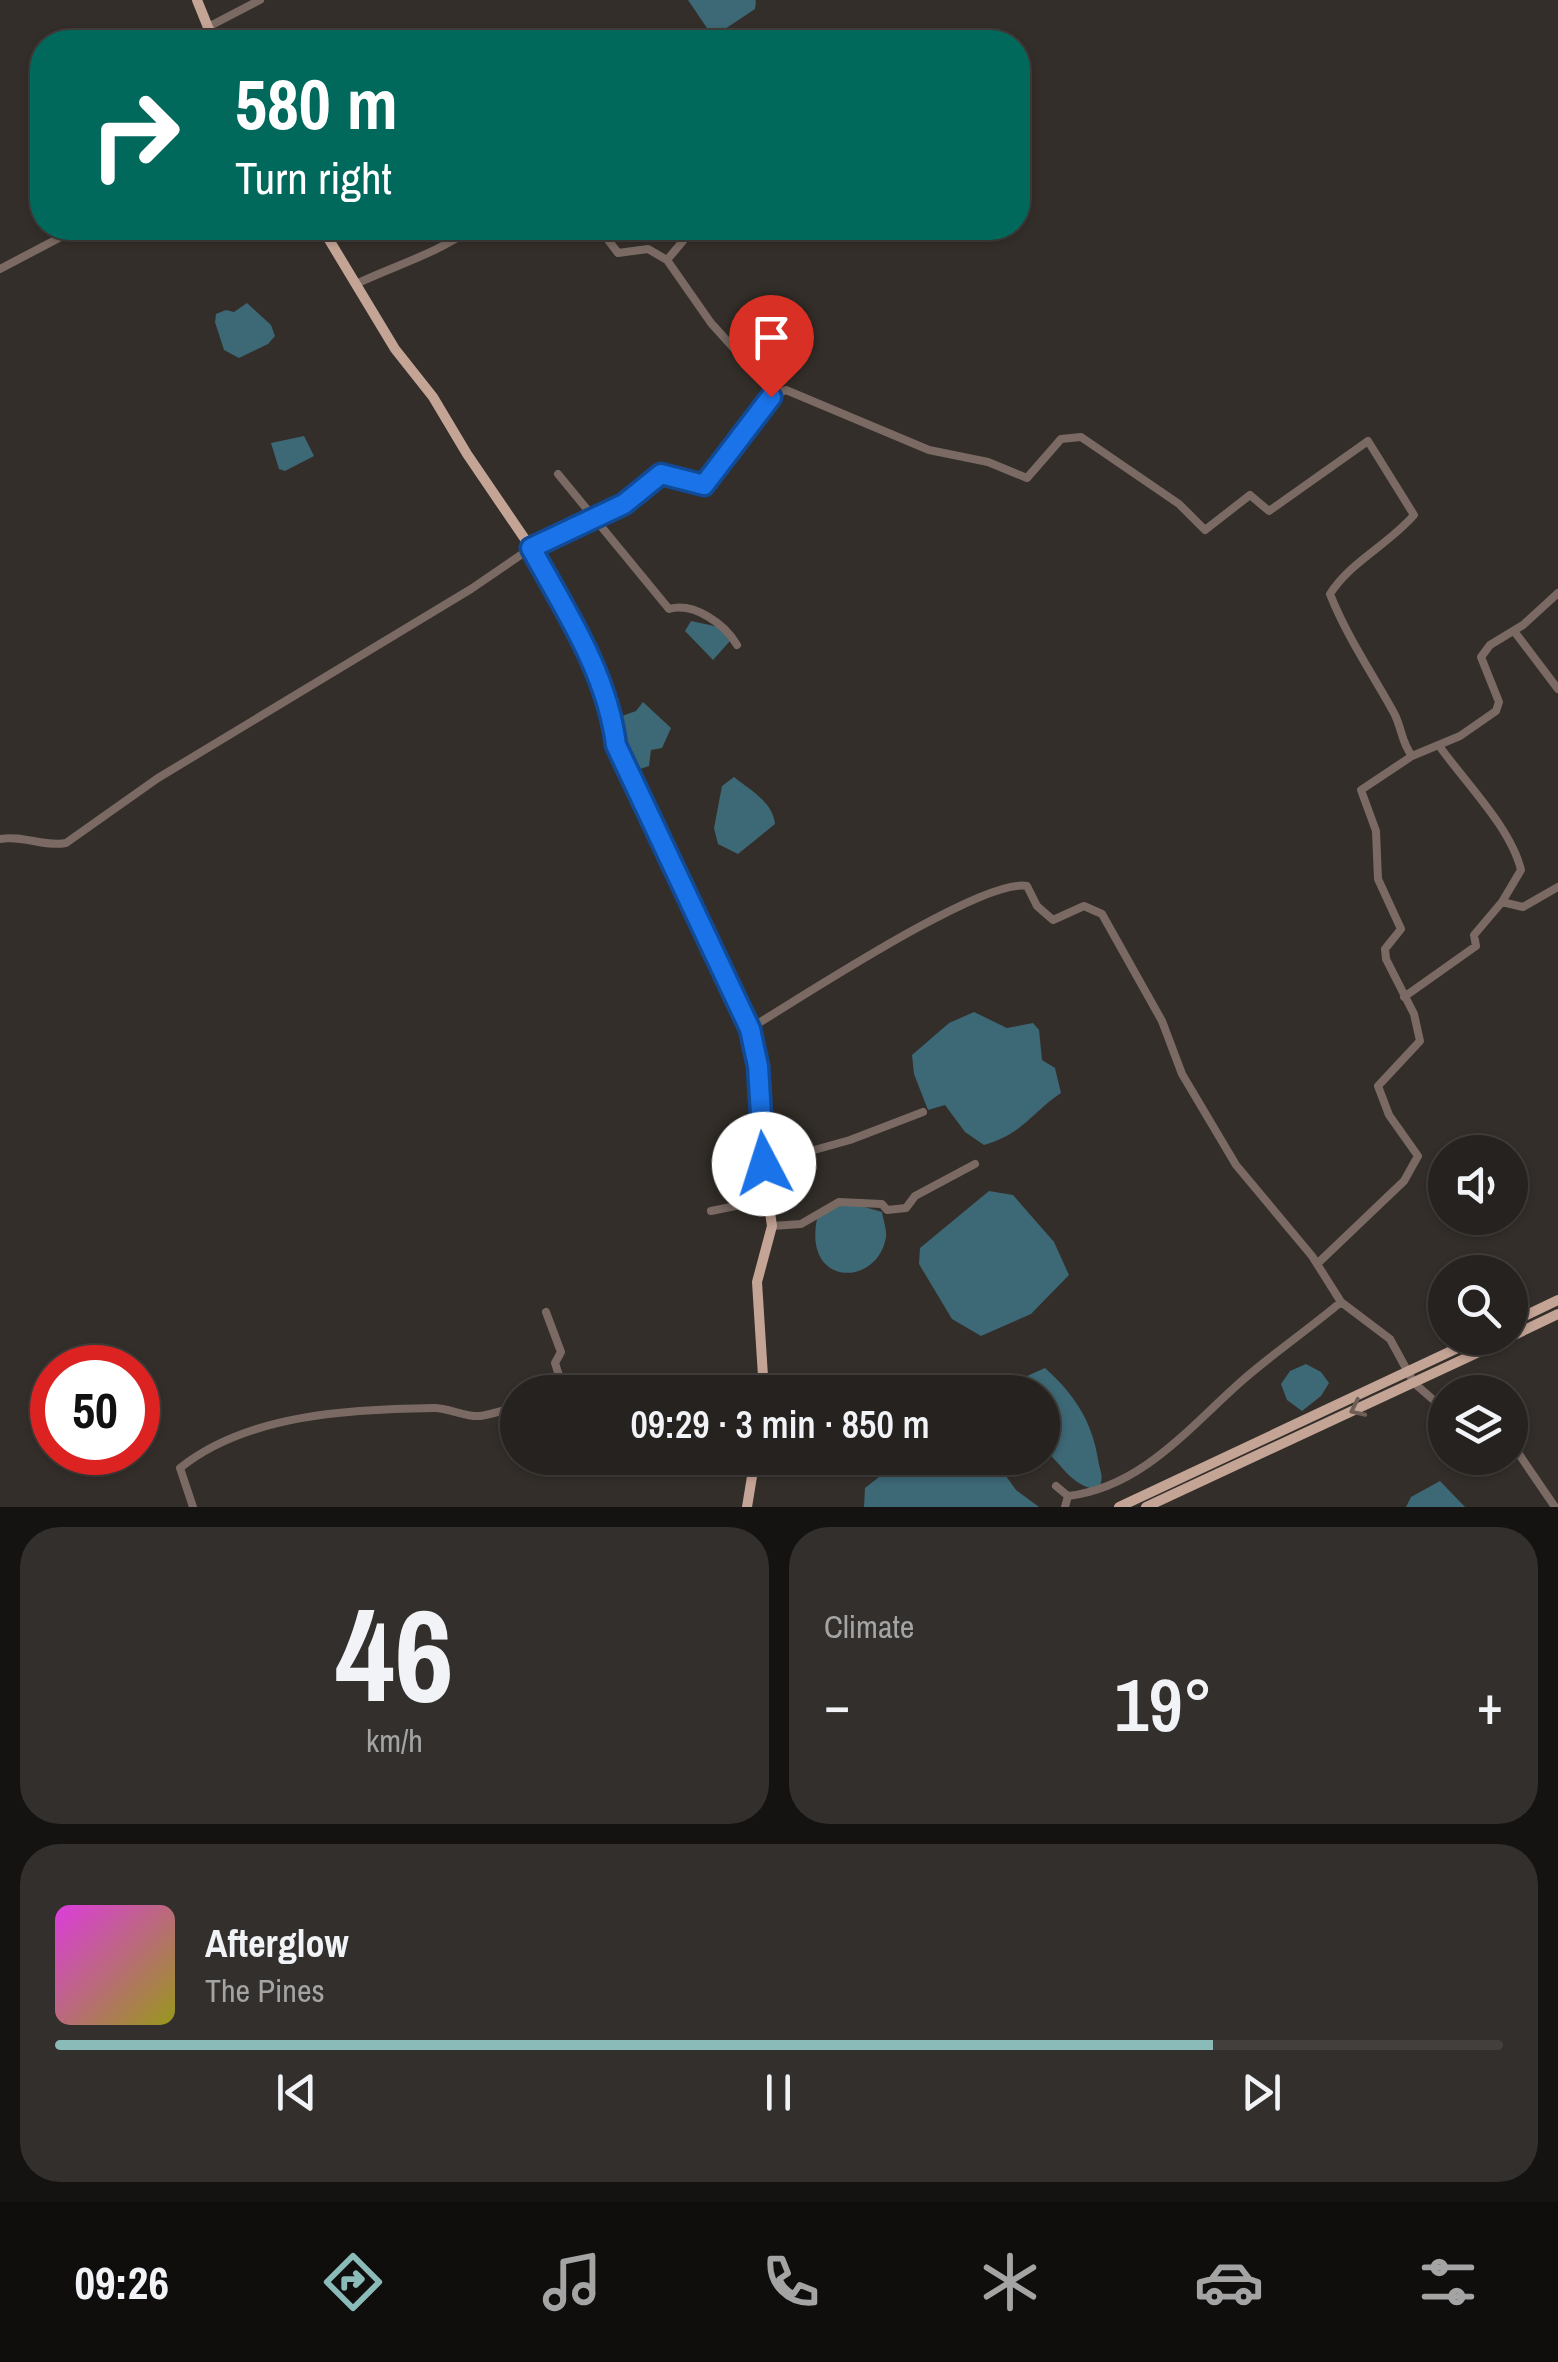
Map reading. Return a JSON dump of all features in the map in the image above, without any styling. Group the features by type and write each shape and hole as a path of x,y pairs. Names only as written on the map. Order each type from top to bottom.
{"main road":[{"path":"197,0 208,28"},
{"path":"329,240 394,350 433,397 531,548 578,632 612,715 616,745 750,1029 758,1066 772,1226 757,1282 763,1375"},
{"path":"1528,1314 1558,1300"},
{"path":"1528,1328 1558,1314"},
{"path":"1118,1507 1444,1355"},
{"path":"1146,1507 1472,1355"},
{"path":"747,1507 752,1475"}],"street":[{"path":"208,28 260,0"},
{"path":"0,269 55,240"},
{"path":"356,284 402,262 427,256 453,240"},
{"path":"608,240 618,253 648,249 667,260 711,323 776,395"},
{"path":"667,260 683,240"},
{"path":"0,839 15,836 56,845 66,843 158,778 457,598 531,548 639,494 661,474 704,485 776,395 786,390 929,450 988,462 1026,478 1061,439 1081,437 1179,504 1204,530 1250,496 1269,512 1368,441 1414,515 1378,551 1351,569 1330,594 1358,655 1396,716 1402,742 1412,756"},
{"path":"558,474 669,609 677,606 711,617 730,632 737,644"},
{"path":"1317,1264 1414,1169 1418,1156 1389,1116 1378,1086 1420,1040 1414,1014 1385,949 1401,929 1378,880 1376,830 1361,790 1412,756 1440,747 1496,711 1499,702 1481,657 1490,645 1558,592"},
{"path":"1514,630 1558,689"},
{"path":"1404,997 1476,946 1474,934 1502,902 1521,870 1518,858 1440,747"},
{"path":"750,1029 907,930 1008,888 1028,886 1038,906 1053,920 1084,906 1093,907 1102,914 1135,969 1162,1021 1182,1074 1221,1142 1317,1264 1341,1302 1390,1339 1414,1383 1428,1395"},
{"path":"1502,902 1523,907 1558,887"},
{"path":"764,1164 850,1140 923,1112"},
{"path":"772,1226 801,1224 838,1202 882,1204 887,1210 906,1208 916,1196 976,1164"},
{"path":"711,1211 770,1199"},
{"path":"1056,1486 1068,1496 1098,1492 1177,1445 1238,1384 1341,1302"},
{"path":"546,1312 562,1352 555,1362 559,1375"},
{"path":"193,1507 180,1468 238,1436 282,1422 409,1409 444,1408 479,1416 500,1411"},
{"path":"1528,1467 1555,1507"},
{"path":"1064,1507 1068,1496"}],"water":[{"path":"688,0 756,1 755,9 724,30 708,30"},
{"path":"247,303 271,325 275,336 268,344 239,358 224,350 216,314 234,312"},
{"path":"304,436 314,456 285,471 279,469 271,443"},
{"path":"691,621 719,627 730,641 713,660 685,631"},
{"path":"643,702 671,728 662,748 651,750 649,766 637,770 620,724 622,716 636,711"},
{"path":"734,777 765,803 775,824 738,854 718,844 714,828 722,786"},
{"path":"974,1012 1007,1028 1033,1023 1039,1030 1042,1060 1055,1068 1061,1093 1018,1129 984,1145 965,1132 945,1105 928,1110 914,1074 912,1055 949,1023"},
{"path":"989,1191 1013,1195 1054,1242 1069,1275 1031,1314 981,1336 952,1319 919,1264 920,1248"},
{"path":"854,1204 882,1212 886,1237 870,1265 843,1273 821,1258 816,1242 817,1219 833,1207"},
{"path":"1306,1364 1321,1372 1329,1383 1321,1396 1302,1411 1287,1400 1281,1384 1290,1371"},
{"path":"1045,1368 1052,1375 1030,1375"},
{"path":"1060,1383 1086,1420 1101,1474 1098,1490 1073,1479 1060,1466"},
{"path":"881,1475 1005,1475 1016,1490 1039,1507 864,1507 865,1488"},
{"path":"1440,1481 1465,1507 1406,1507 1411,1497"}],"route":[{"path":"764,1164 758,1066 750,1029 616,745 612,715 578,632 531,548 624,504 661,474 704,485 771,397"}]}
